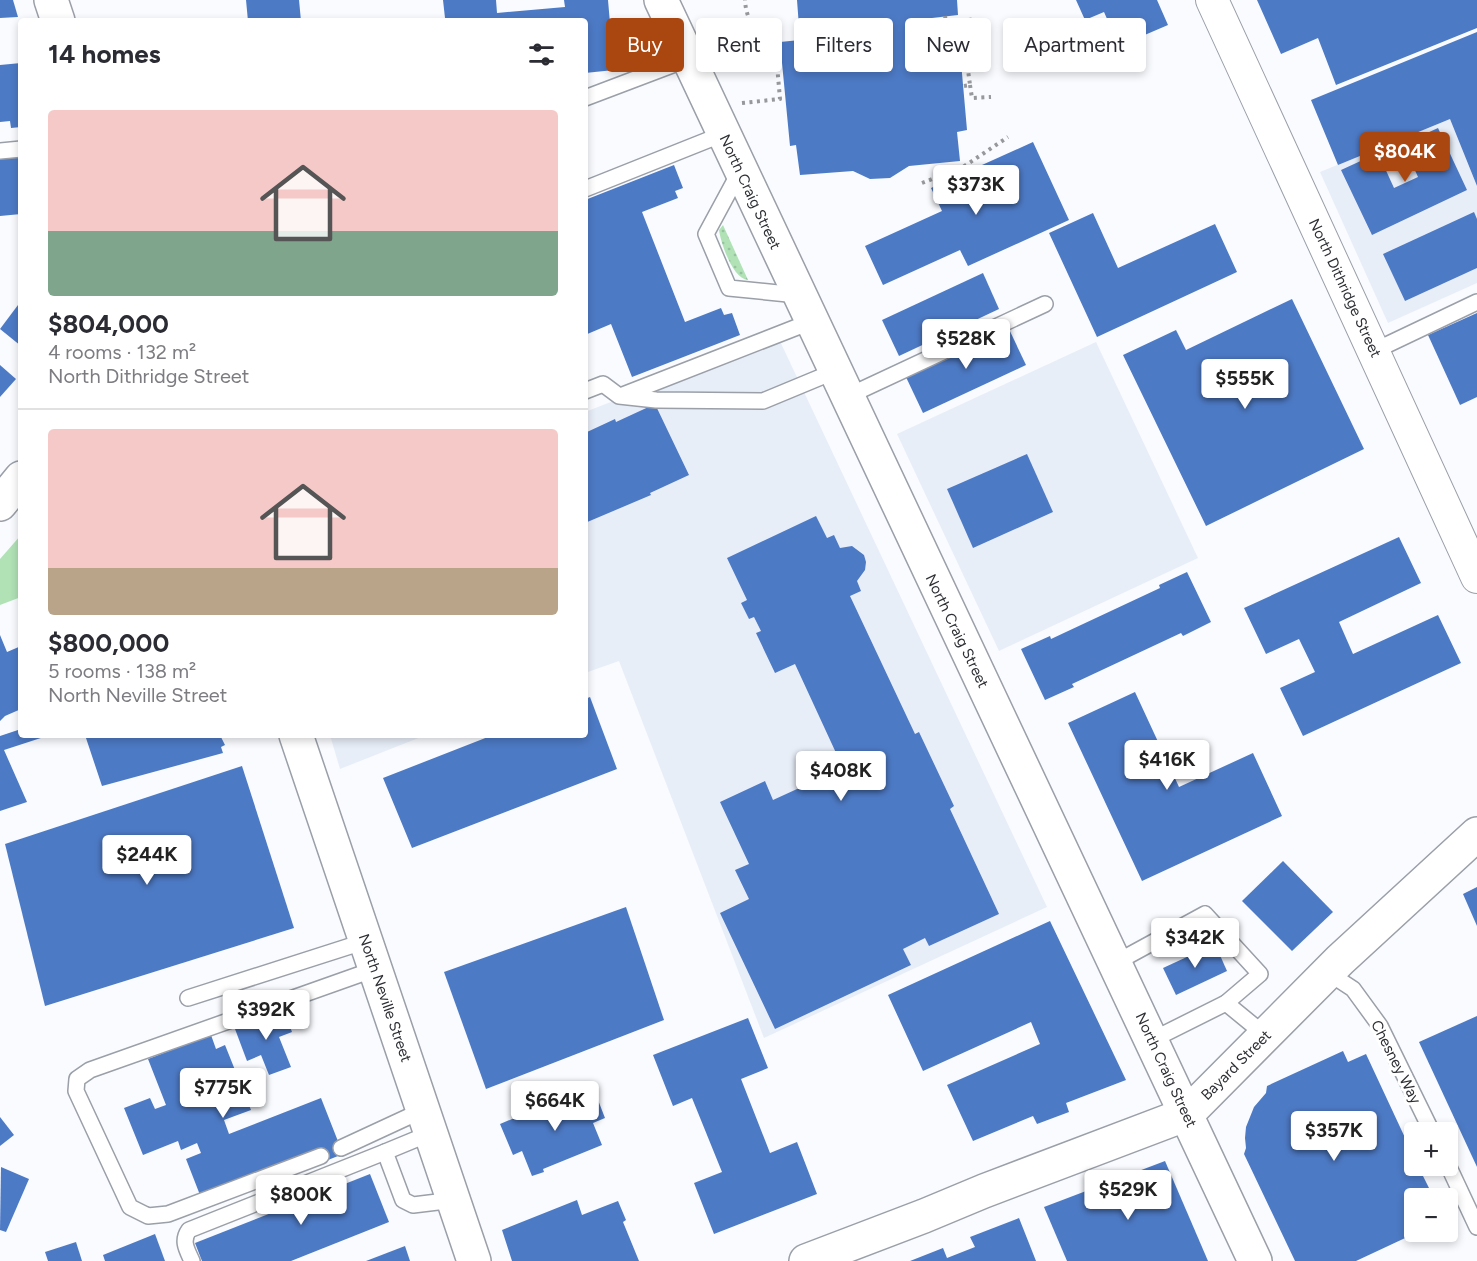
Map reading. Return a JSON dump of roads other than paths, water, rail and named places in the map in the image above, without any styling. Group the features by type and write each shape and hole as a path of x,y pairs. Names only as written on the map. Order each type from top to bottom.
{"main road":[{"path":"51,0 57,18"},
{"name":"North Craig Street","path":"661,0 839,385 1256,1261"},
{"path":"0,504 18,482"},
{"name":"North Neville Street","path":"297,738 474,1261"},
{"name":"Bayard Street","path":"806,1261 862,1251 984,1191 1187,1114 1327,972 1477,834"}],"street":[{"name":"North Dithridge Street","path":"1212,0 1477,577"}],"lane":[{"path":"588,98 688,59"},
{"path":"588,188 723,134"},
{"path":"0,151 18,149"},
{"path":"740,171 706,234 729,288 804,309"},
{"path":"1374,351 1477,302"},
{"path":"588,389 603,384 619,396 656,400 763,401 839,385 1045,304"},
{"path":"619,396 804,309"},
{"path":"1115,963 1205,914 1260,974 1226,1003 1152,1040"},
{"path":"188,998 371,955"},
{"path":"321,1156 168,1214 148,1216 130,1207 76,1091 77,1079 90,1070 371,955"},
{"name":"Chesney Way","path":"1327,972 1353,989 1380,1026 1427,1122"},
{"path":"1226,1003 1265,1035"},
{"path":"341,1148 427,1121"},
{"path":"192,1261 184,1236 189,1230 385,1152 427,1121"},
{"path":"385,1152 403,1200 413,1205 454,1200"},
{"path":"1453,1176 1477,1227"}]}
